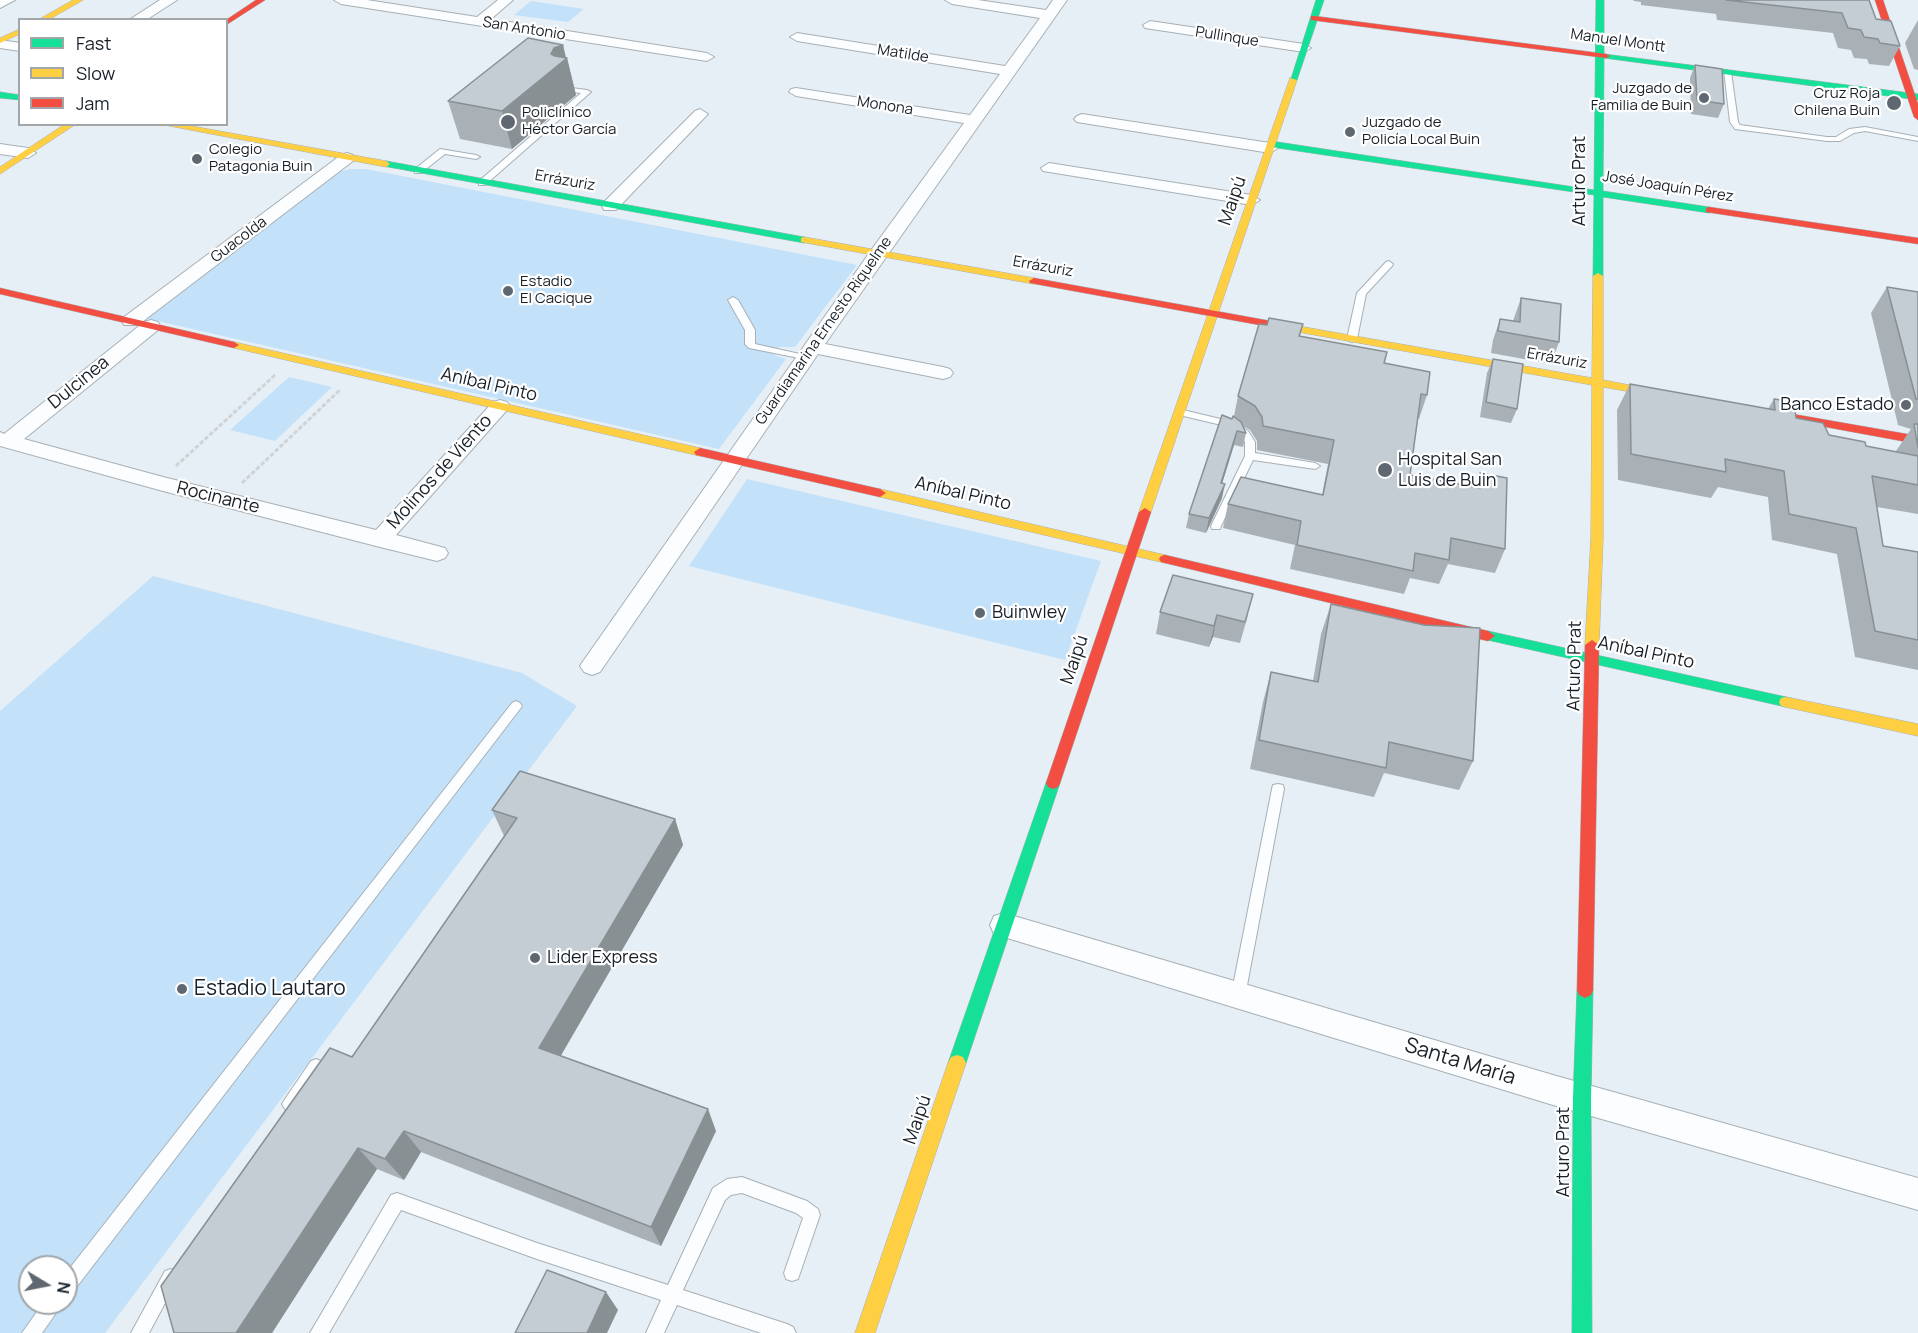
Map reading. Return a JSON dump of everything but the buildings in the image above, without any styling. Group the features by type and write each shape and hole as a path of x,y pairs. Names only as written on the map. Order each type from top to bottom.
{"street":[{"path":"0,4 8,0"},
{"path":"45,18 79,0"},
{"path":"138,18 170,0"},
{"path":"228,21 261,0"},
{"name":"San Antonio","path":"341,0 707,57"},
{"path":"480,22 506,0"},
{"path":"952,0 1049,15"},
{"name":"Guardiamarina Ernesto Riquelme","path":"592,666 878,253 1060,0"},
{"name":"Arturo Prat","path":"1582,1333 1582,1098 1597,538 1600,0"},
{"path":"1879,0 1915,97 1918,117"},
{"name":"Maipú","path":"865,1333 1304,48 1317,1"},
{"name":"Manuel Montt","path":"1314,18 1915,97"},
{"name":"Pullinque","path":"1150,25 1304,48"},
{"path":"0,42 18,32"},
{"name":"Matilde","path":"797,38 1009,71"},
{"path":"0,42 18,46"},
{"name":"Monona","path":"796,92 973,120"},
{"path":"0,95 18,98"},
{"path":"610,206 700,114"},
{"path":"1082,119 1270,146"},
{"path":"0,171 69,126"},
{"name":"Errázuriz","path":"174,126 1690,399"},
{"name":"José Joaquín Pérez","path":"1270,146 1918,241"},
{"path":"0,148 28,153"},
{"name":"Guacolda","path":"131,321 346,158"},
{"path":"1049,168 1252,200"},
{"name":"Aníbal Pinto","path":"0,291 1131,550 1592,660 1918,730"},
{"name":"Dulcinea","path":"4,440 151,326"},
{"path":"809,352 943,374"},
{"name":"Molinos de Viento","path":"380,539 500,406"},
{"path":"1770,414 1918,440"},
{"name":"Rocinante","path":"4,440 163,484 437,554"},
{"name":"Santa María","path":"1004,925 1582,1098 1918,1194"}],"lane":[{"path":"1727,72 1734,122 1738,127 1827,139 1837,139 1852,131 1865,129 1918,139"},
{"path":"482,183 587,92 567,88"},
{"path":"418,171 443,151 476,157"},
{"path":"1352,339 1362,293 1389,264"},
{"path":"733,300 750,330 752,346 809,352"},
{"path":"1179,412 1220,421 1239,429 1250,442 1250,456 1216,526"},
{"path":"1250,456 1315,466"},
{"path":"78,1272 516,706"},
{"path":"1238,996 1278,789"},
{"path":"284,1114 316,1066"},
{"path":"655,1333 719,1194 727,1187 742,1185 801,1207 812,1215 792,1273"},
{"path":"319,1333 397,1201 537,1251 787,1333"},
{"path":"140,1333 178,1267"},
{"path":"30,1333 44,1315"}],"path":[{"path":"176,466 281,370"},
{"path":"242,483 346,385"}],"shaded area":[{"path":"531,1 584,9 568,22 514,15"},
{"name":"Estadio El Cacique","path":"350,169 366,169 857,265 795,347 779,347 774,355 786,359 719,449 144,318 334,173"},
{"path":"289,377 332,387 275,441 230,430"},
{"name":"Buinwley","path":"747,479 1101,561 1065,660 689,566"},
{"name":"Estadio Lautaro","path":"153,576 522,673 577,706 105,1333 0,1333 0,711"}],"traffic: fast":[{"path":"1293,80 1320,0"},
{"path":"1598,276 1600,0"},
{"path":"1606,56 1918,97"},
{"path":"0,95 18,98"},
{"path":"1271,144 1709,210"},
{"path":"386,164 804,240"},
{"path":"1488,636 1786,702"},
{"path":"957,1063 1053,783"},
{"path":"1582,1333 1582,1098 1585,990"}],"traffic: slow":[{"path":"45,18 79,0"},
{"path":"0,41 18,32"},
{"path":"1145,512 1293,80"},
{"path":"0,171 69,126"},
{"path":"174,126 386,164"},
{"path":"804,240 1034,281"},
{"path":"1592,645 1597,538 1598,276"},
{"path":"1287,327 1671,396"},
{"path":"234,345 700,452"},
{"path":"880,493 1165,559"},
{"path":"1786,702 1918,730"},
{"path":"865,1333 957,1063"}],"traffic: jam":[{"path":"228,22 261,0"},
{"path":"1879,0 1918,117"},
{"path":"1314,18 1606,56"},
{"path":"1709,210 1918,241"},
{"path":"1034,281 1287,327"},
{"path":"0,291 234,345"},
{"path":"1781,416 1918,440"},
{"path":"700,452 880,493"},
{"path":"1053,783 1145,512"},
{"path":"1165,559 1488,636"},
{"path":"1585,990 1592,645"}],"place":[{"name":"Juzgado de Familia de Buin","path":"1704,98"},
{"name":"Cruz Roja Chilena Buin","path":"1894,103"},
{"name":"Policlínico Héctor García","path":"508,122"},
{"name":"Juzgado de Policía Local Buin","path":"1350,132"},
{"name":"Colegio Patagonia Buin","path":"197,159"},
{"name":"Estadio El Cacique","path":"508,291"},
{"name":"Banco Estado","path":"1906,405"},
{"name":"Hospital San Luis de Buin","path":"1385,470"},
{"name":"Buinwley","path":"980,613"},
{"name":"Lider Express","path":"535,958"},
{"name":"Estadio Lautaro","path":"182,989"}]}
